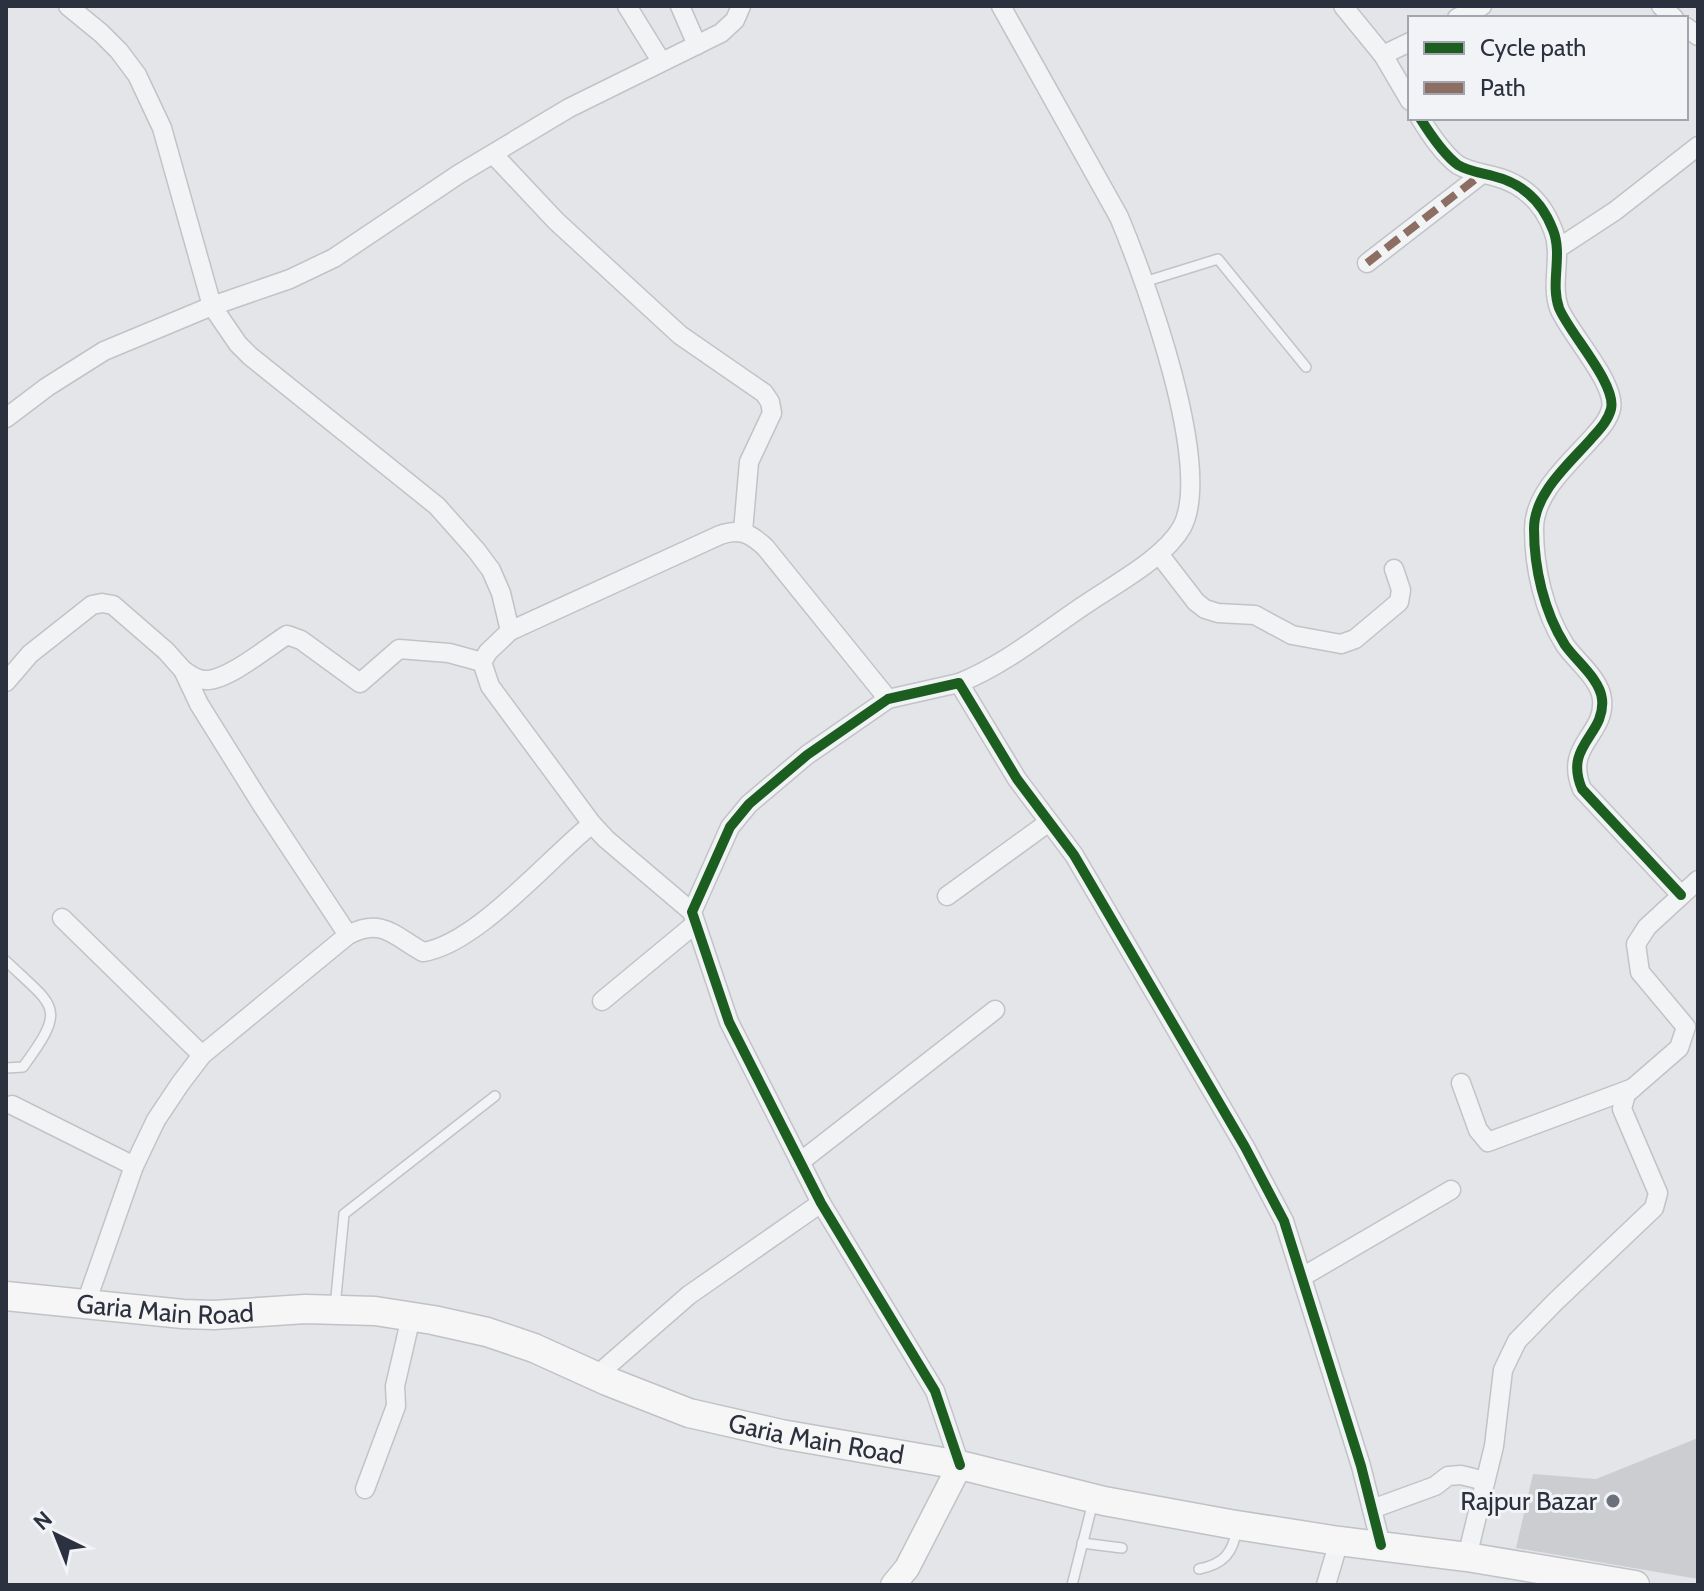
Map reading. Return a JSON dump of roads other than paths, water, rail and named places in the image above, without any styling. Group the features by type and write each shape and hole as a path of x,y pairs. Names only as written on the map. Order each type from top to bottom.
{"main road":[{"name":"Garia Main Road","path":"6,1296 199,1314 335,1310 375,1311 411,1317 487,1332 534,1348 689,1413 781,1434 960,1465 1094,1498 1238,1525 1467,1557 1635,1585"},
{"path":"893,1585 907,1568 960,1465"}],"street":[{"path":"68,6 119,51 144,88 162,128 212,306 238,344 437,506 491,570 501,593 510,631"},
{"path":"627,6 661,61"},
{"path":"680,6 697,45"},
{"path":"6,418 47,387 104,351 212,306 290,279 334,258 493,154 595,93 721,33 735,20 741,6"},
{"path":"602,1001 694,918 730,827 749,804 807,755 888,699 959,683 1002,661 1159,554 1181,528 1190,506 1184,415 1144,282 1119,217 1001,6"},
{"path":"1343,6 1383,55 1408,98"},
{"path":"1461,16 1482,6"},
{"path":"1383,55 1408,43"},
{"path":"1421,120 1458,165 1519,185 1532,197 1554,232 1559,306 1608,388 1612,406 1605,423 1544,493 1534,526 1538,574 1551,621 1567,647 1600,688 1603,700 1600,715 1577,758 1576,775 1582,789 1681,895"},
{"path":"1557,249 1615,211 1698,146"},
{"path":"493,154 556,221 680,335 764,393 770,402 772,413 749,462 743,531"},
{"path":"1367,263 1482,174"},
{"path":"888,699 765,547 743,531 720,535 510,631 482,662 490,686 592,824 694,918 729,1022 821,1203 935,1391 960,1465"},
{"path":"1159,554 1196,602 1205,609 1218,613 1255,615 1292,635 1341,644 1355,639 1399,602 1401,590 1394,569"},
{"path":"6,682 30,654 92,605 102,603 113,605 183,670 207,680 223,676 287,635 301,640 360,683 399,649 449,653 482,662"},
{"path":"183,670 199,704 348,935"},
{"path":"959,683 1017,779 1074,855 1265,1183 1284,1221 1381,1545"},
{"path":"947,896 1049,822"},
{"path":"86,1303 134,1166 156,1120 202,1055 348,935 371,926 383,928 423,952 453,941 505,904 592,824"},
{"path":"1467,1557 1494,1446 1503,1370 1517,1341 1654,1208 1657,1200 1658,1193 1622,1109 1622,1101 1679,1048 1686,1027 1640,972 1636,944 1647,927 1698,880"},
{"path":"62,918 202,1055"},
{"path":"800,1162 995,1010"},
{"path":"1461,1083 1478,1130 1488,1142 1633,1088"},
{"path":"12,1105 134,1166"},
{"path":"1302,1277 1451,1190"},
{"path":"596,1376 689,1295 821,1203"},
{"path":"365,1489 396,1406 395,1386 411,1317"},
{"path":"1372,1509 1435,1486 1448,1476 1461,1475 1485,1481"},
{"path":"1326,1585 1339,1541"}],"lane":[{"path":"1144,282 1218,259 1306,367"},
{"path":"6,961 47,1000 52,1010 50,1025 23,1067 6,1068"},
{"path":"335,1310 344,1214 495,1096"},
{"path":"1072,1585 1094,1498"},
{"path":"1199,1569 1225,1560 1234,1545 1238,1525"},
{"path":"1082,1543 1122,1548"}],"place":[{"name":"Rajpur Bazar","path":"1613,1501"}]}
